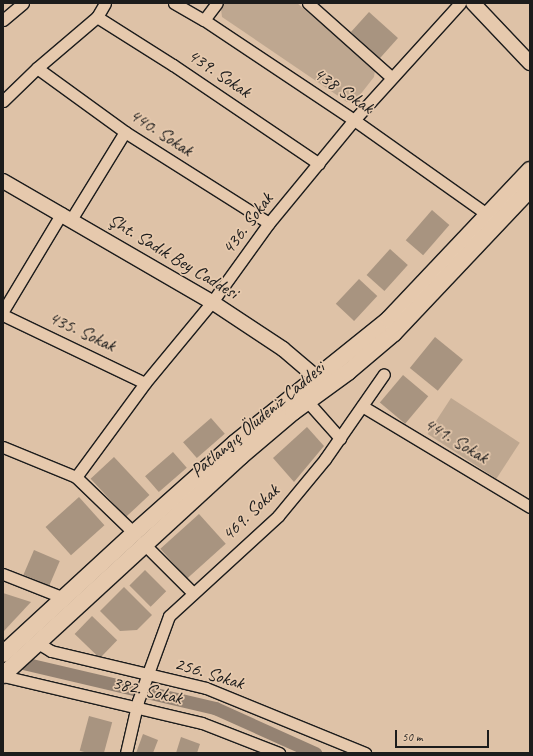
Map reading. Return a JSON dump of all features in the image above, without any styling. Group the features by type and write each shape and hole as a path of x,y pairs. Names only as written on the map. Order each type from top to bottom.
{"main road":[{"name":"Patlangıç Öludeniz Caddesi","path":"7,646 64,598 134,533 271,413 389,319 530,170"},
{"name":"Patlangıç Öludeniz Caddesi","path":"5,674 240,457 307,401 394,333 530,189"}],"street":[{"path":"3,20 22,3"},
{"path":"3,101 37,68 97,17 105,3"},
{"name":"438 Sokak","path":"174,3 204,20 354,120 488,215"},
{"path":"204,20 217,3"},
{"path":"308,3 390,77"},
{"name":"436. Sokak","path":"76,477 145,383 212,302 269,223 390,77 460,3"},
{"path":"473,3 530,63"},
{"name":"439. Sokak","path":"97,17 173,65 319,164"},
{"name":"440. Sokak","path":"37,68 126,132 269,223"},
{"path":"3,311 126,132"},
{"name":"Şht. Sadık Bey Caddesi","path":"3,181 67,216 212,302 283,349 316,377"},
{"name":"435. Sokak","path":"3,315 145,383"},
{"name":"469. Sokak","path":"126,753 137,704 169,616 192,592 278,516 340,438 384,374"},
{"path":"307,401 340,438"},
{"name":"441. Sokak","path":"362,406 530,507"},
{"path":"3,447 76,477 134,533"},
{"path":"145,545 192,592"},
{"path":"3,574 64,598"},
{"name":"256. Sokak","path":"32,648 51,651 147,678 206,688 365,753"},
{"name":"382. Sokak","path":"5,674 137,704 202,723 279,753"}],"shaded area":[{"path":"225,3 297,3 375,70 374,77 356,100 347,102 222,17 221,9"},
{"path":"451,398 520,443 496,479 428,434"}],"building":[{"path":"369,12 398,38 380,58 351,32"},
{"path":"432,210 449,225 423,255 406,240"},
{"path":"390,249 408,265 384,291 367,275"},
{"path":"359,279 377,296 354,321 336,304"},
{"path":"435,337 463,360 438,391 410,368"},
{"path":"403,375 428,396 405,424 380,403"},
{"path":"211,418 225,434 197,458 183,442"},
{"path":"307,427 324,446 294,482 273,458"},
{"path":"173,452 187,468 159,492 145,476"},
{"path":"114,457 149,495 126,517 91,479"},
{"path":"79,497 104,525 71,555 46,527"},
{"path":"199,514 226,544 187,579 160,549"},
{"path":"34,550 60,561 49,586 23,575"},
{"path":"145,570 166,591 151,607 129,586"},
{"path":"124,587 152,615 137,630 120,631 100,611"},
{"path":"3,593 31,602 3,632"},
{"path":"92,616 117,640 100,658 75,634"},
{"path":"89,716 112,722 104,753 88,753 80,751"},
{"path":"143,734 158,740 153,753 136,753"},
{"path":"181,737 200,744 197,753 176,753"}],"waterway":[{"path":"10,660 215,708 315,753"}]}
